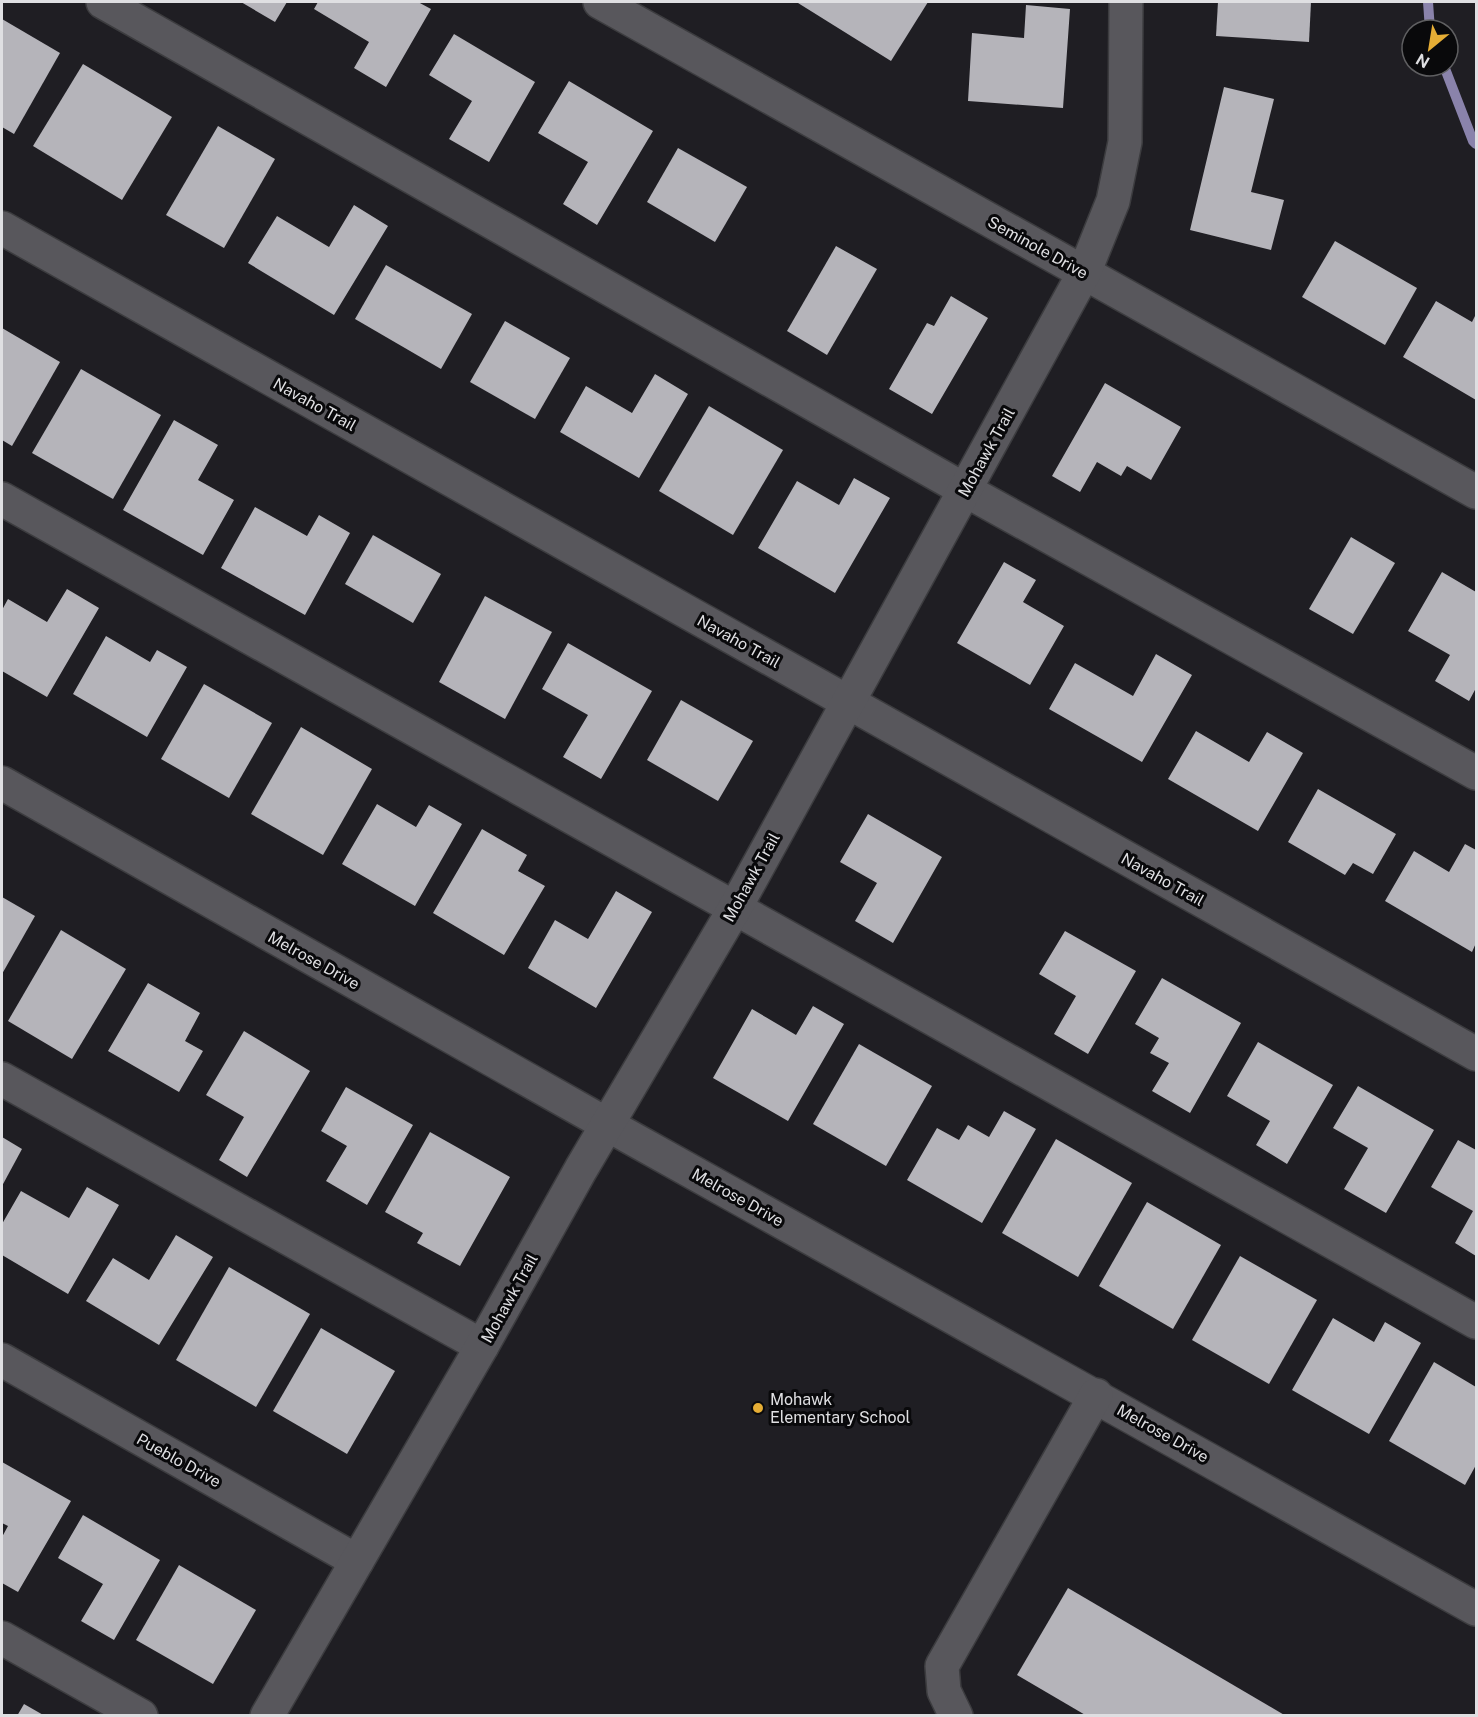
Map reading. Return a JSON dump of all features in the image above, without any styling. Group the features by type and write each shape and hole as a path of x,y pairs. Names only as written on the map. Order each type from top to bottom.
{"street":[{"path":"102,2 965,490 1476,773"},
{"name":"Seminole Drive","path":"600,2 1476,492"},
{"name":"Mohawk Trail","path":"267,1716 735,908 1084,273 1113,201 1125,142 1126,2"},
{"name":"Navaho Trail","path":"2,228 1476,1054"},
{"path":"2,499 1476,1322"},
{"name":"Melrose Drive","path":"2,783 608,1125 1096,1395 1476,1609"},
{"path":"2,1079 482,1346"},
{"name":"Pueblo Drive","path":"2,1360 357,1561"},
{"path":"956,1716 944,1691 942,1666 1096,1395"},
{"path":"2,1638 141,1716"}],"building":[{"path":"241,2 287,2 275,22"},
{"path":"318,2 418,2 431,9 386,87 354,68 369,42 314,9"},
{"path":"799,2 928,2 891,61"},
{"path":"1218,2 1311,2 1309,42 1216,36"},
{"path":"1026,5 1070,9 1063,108 968,101 972,33 1024,38"},
{"path":"2,19 60,53 14,134 2,127"},
{"path":"454,34 535,82 489,162 449,139 472,101 429,75"},
{"path":"83,64 172,117 122,200 33,146"},
{"path":"569,81 653,131 597,225 563,204 588,162 538,133"},
{"path":"1224,87 1274,99 1251,192 1284,200 1271,250 1190,230"},
{"path":"218,126 275,159 224,248 166,215"},
{"path":"678,148 747,187 715,242 647,202"},
{"path":"354,205 388,226 334,315 248,263 277,216 329,247"},
{"path":"1335,241 1417,288 1385,345 1302,297"},
{"path":"836,246 877,269 827,355 787,331"},
{"path":"386,265 472,314 441,369 355,319"},
{"path":"951,296 988,318 932,414 889,389 927,323 934,326"},
{"path":"1436,301 1472,322 1476,314 1476,400 1403,357"},
{"path":"505,321 570,358 535,419 470,382"},
{"path":"2,328 60,362 12,446 2,440"},
{"path":"81,369 161,415 113,499 32,453"},
{"path":"655,374 688,394 639,478 560,432 586,386 632,413"},
{"path":"1105,383 1181,427 1151,480 1127,466 1121,476 1097,462 1080,492 1052,476"},
{"path":"709,406 783,450 733,535 659,491"},
{"path":"174,420 218,445 198,480 234,500 203,555 123,510"},
{"path":"854,478 890,498 835,593 758,548 797,481 839,505"},
{"path":"255,507 307,536 319,515 350,533 305,615 221,568"},
{"path":"373,535 441,574 413,623 345,584"},
{"path":"1351,537 1395,563 1353,634 1309,609"},
{"path":"1004,562 1036,580 1023,602 1064,626 1030,685 957,643"},
{"path":"1442,572 1476,592 1476,688 1469,701 1435,681 1450,655 1408,631"},
{"path":"67,589 99,608 47,697 2,671 2,610 8,599 47,622"},
{"path":"485,596 552,632 505,719 439,682"},
{"path":"106,636 150,662 157,650 187,667 147,737 73,694"},
{"path":"568,643 652,691 601,779 563,757 588,715 542,689"},
{"path":"1156,654 1192,675 1142,762 1049,709 1075,663 1133,696"},
{"path":"204,684 272,723 229,798 161,759"},
{"path":"681,700 753,741 718,801 647,760"},
{"path":"301,727 372,769 323,855 251,814"},
{"path":"1196,731 1249,762 1267,732 1303,753 1258,831 1168,779"},
{"path":"1318,789 1396,834 1373,874 1353,863 1345,875 1288,842"},
{"path":"377,804 416,827 429,805 462,824 415,906 342,864"},
{"path":"868,814 942,857 893,943 855,921 877,883 840,862"},
{"path":"482,829 527,855 518,871 545,886 504,955 433,913"},
{"path":"1465,844 1476,850 1476,943 1472,952 1385,901 1414,851 1449,872"},
{"path":"616,891 652,912 596,1008 528,968 555,920 588,939"},
{"path":"2,897 35,916 2,974"},
{"path":"61,930 126,969 72,1059 8,1021"},
{"path":"1065,931 1136,971 1088,1054 1054,1034 1076,996 1039,974"},
{"path":"1162,978 1241,1023 1190,1113 1152,1091 1169,1063 1150,1053 1159,1038 1135,1024"},
{"path":"148,983 200,1013 185,1041 203,1051 179,1092 108,1051"},
{"path":"813,1006 844,1024 788,1121 713,1078 752,1009 796,1035"},
{"path":"244,1031 310,1071 247,1177 219,1160 244,1117 206,1095"},
{"path":"1258,1042 1333,1085 1287,1164 1256,1145 1270,1121 1227,1096"},
{"path":"859,1044 932,1086 886,1166 813,1124"},
{"path":"1358,1086 1434,1130 1386,1213 1344,1189 1368,1148 1333,1128"},
{"path":"346,1087 413,1125 367,1205 326,1181 347,1146 321,1131"},
{"path":"1004,1111 1036,1129 982,1223 907,1180 937,1128 959,1140 968,1125 989,1137"},
{"path":"430,1132 510,1177 460,1266 417,1243 423,1233 385,1212"},
{"path":"2,1137 22,1149 2,1186"},
{"path":"1056,1139 1132,1183 1078,1277 1002,1233"},
{"path":"1458,1140 1476,1150 1476,1256 1455,1243 1473,1211 1431,1187"},
{"path":"87,1187 119,1205 68,1294 2,1255 2,1224 21,1191 69,1218"},
{"path":"1147,1202 1221,1245 1173,1329 1099,1286"},
{"path":"176,1235 213,1257 159,1345 86,1301 113,1258 149,1280"},
{"path":"1240,1256 1317,1300 1269,1384 1192,1340"},
{"path":"229,1267 310,1314 256,1407 176,1360"},
{"path":"1333,1318 1374,1342 1385,1322 1421,1343 1369,1434 1292,1390"},
{"path":"321,1328 395,1371 347,1454 273,1411"},
{"path":"1434,1362 1476,1387 1476,1465 1465,1485 1389,1441"},
{"path":"2,1462 71,1501 18,1592 2,1583 2,1537 8,1526 2,1523"},
{"path":"83,1515 160,1560 114,1640 81,1621 103,1584 58,1558"},
{"path":"179,1565 256,1610 213,1684 136,1640"},
{"path":"1068,1588 1286,1716 1087,1716 1017,1675"},
{"path":"24,1704 45,1716 17,1716"}],"waterway":[{"path":"1428,2 1429,18"},
{"path":"1449,78 1476,144"}],"place":[{"name":"Mohawk Elementary School","path":"758,1408"}]}
